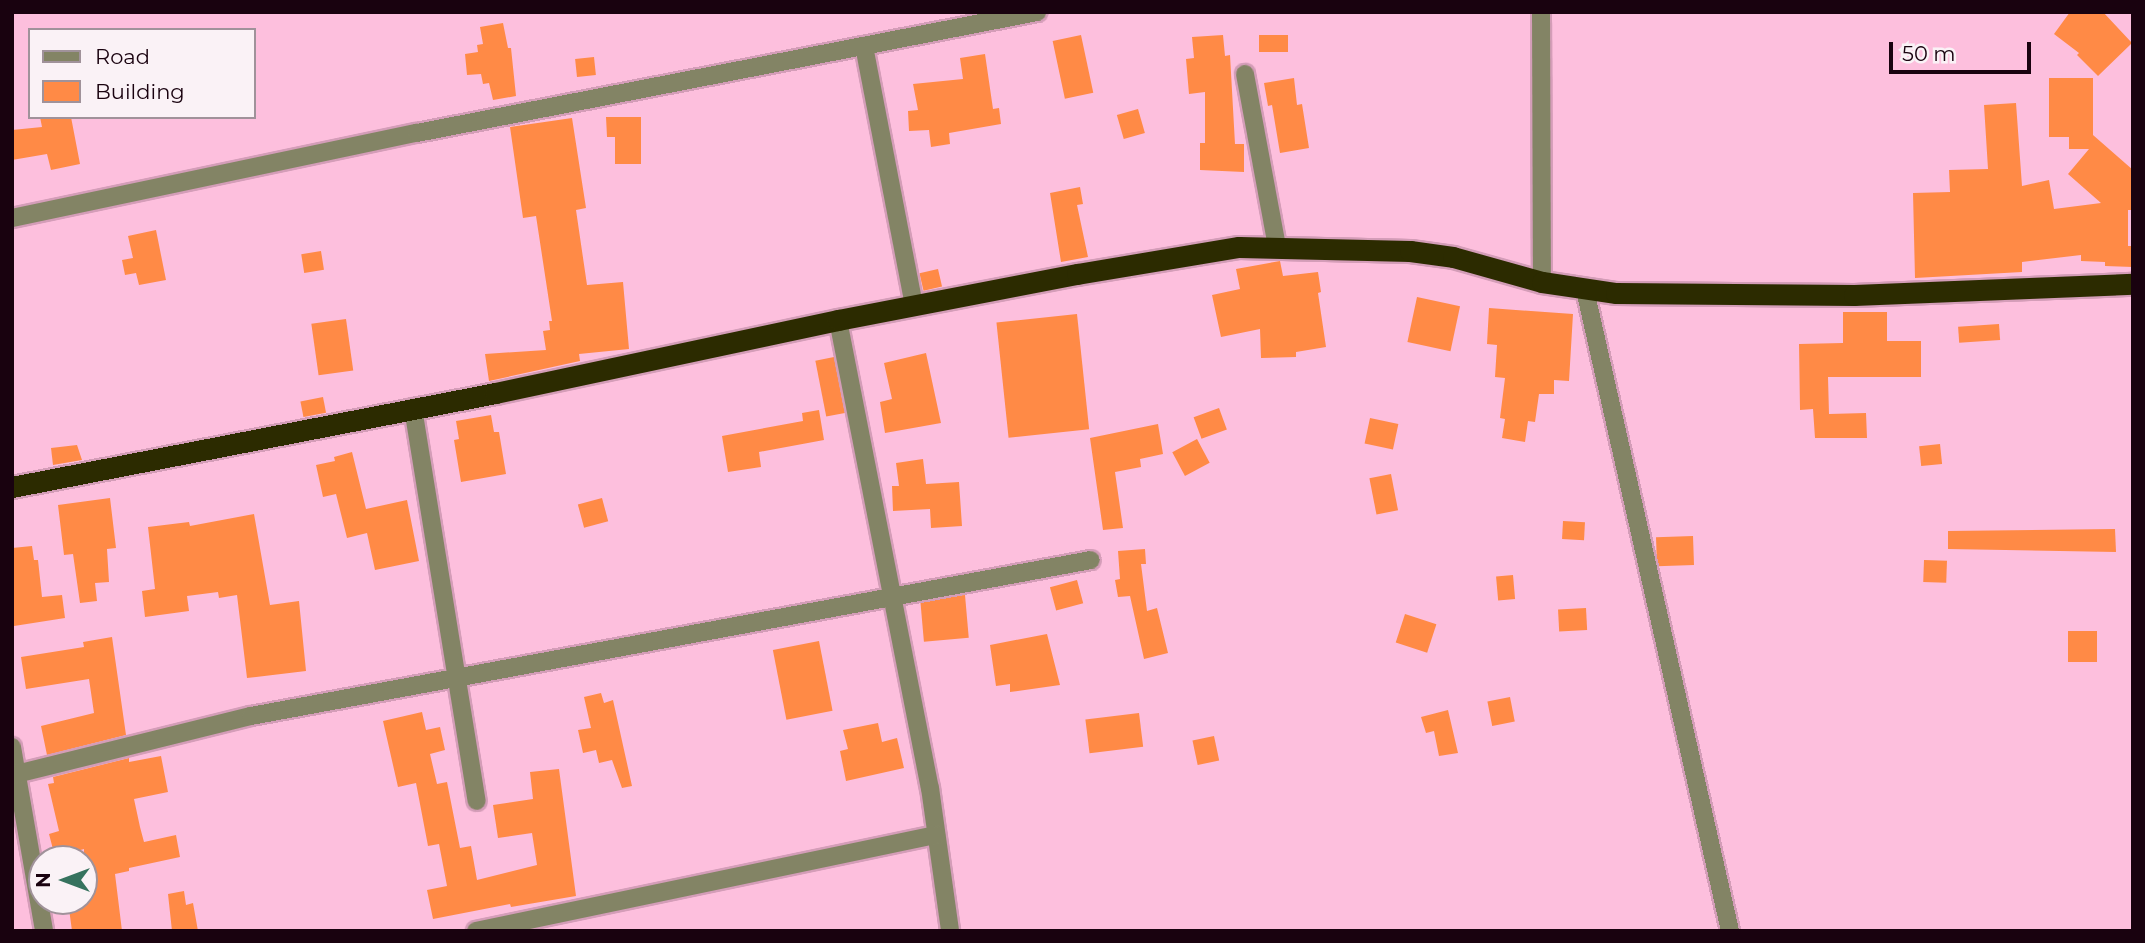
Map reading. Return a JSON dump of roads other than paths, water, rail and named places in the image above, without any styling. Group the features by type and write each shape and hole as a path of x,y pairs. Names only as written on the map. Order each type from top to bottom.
{"highway":[{"path":"12,487 838,320 1239,247 1410,251 1453,257 1542,282 1585,290 1690,296 1854,295 2133,284"}],"street":[{"path":"12,218 416,133 1037,12"},
{"path":"1541,12 1542,282"},
{"path":"864,46 914,306"},
{"path":"1245,74 1278,246"},
{"path":"1585,290 1730,931"},
{"path":"838,320 936,835 950,931"},
{"path":"413,408 477,801"},
{"path":"16,774 251,716 457,680 1091,560"},
{"path":"12,747 44,931"},
{"path":"476,931 936,835"}]}
